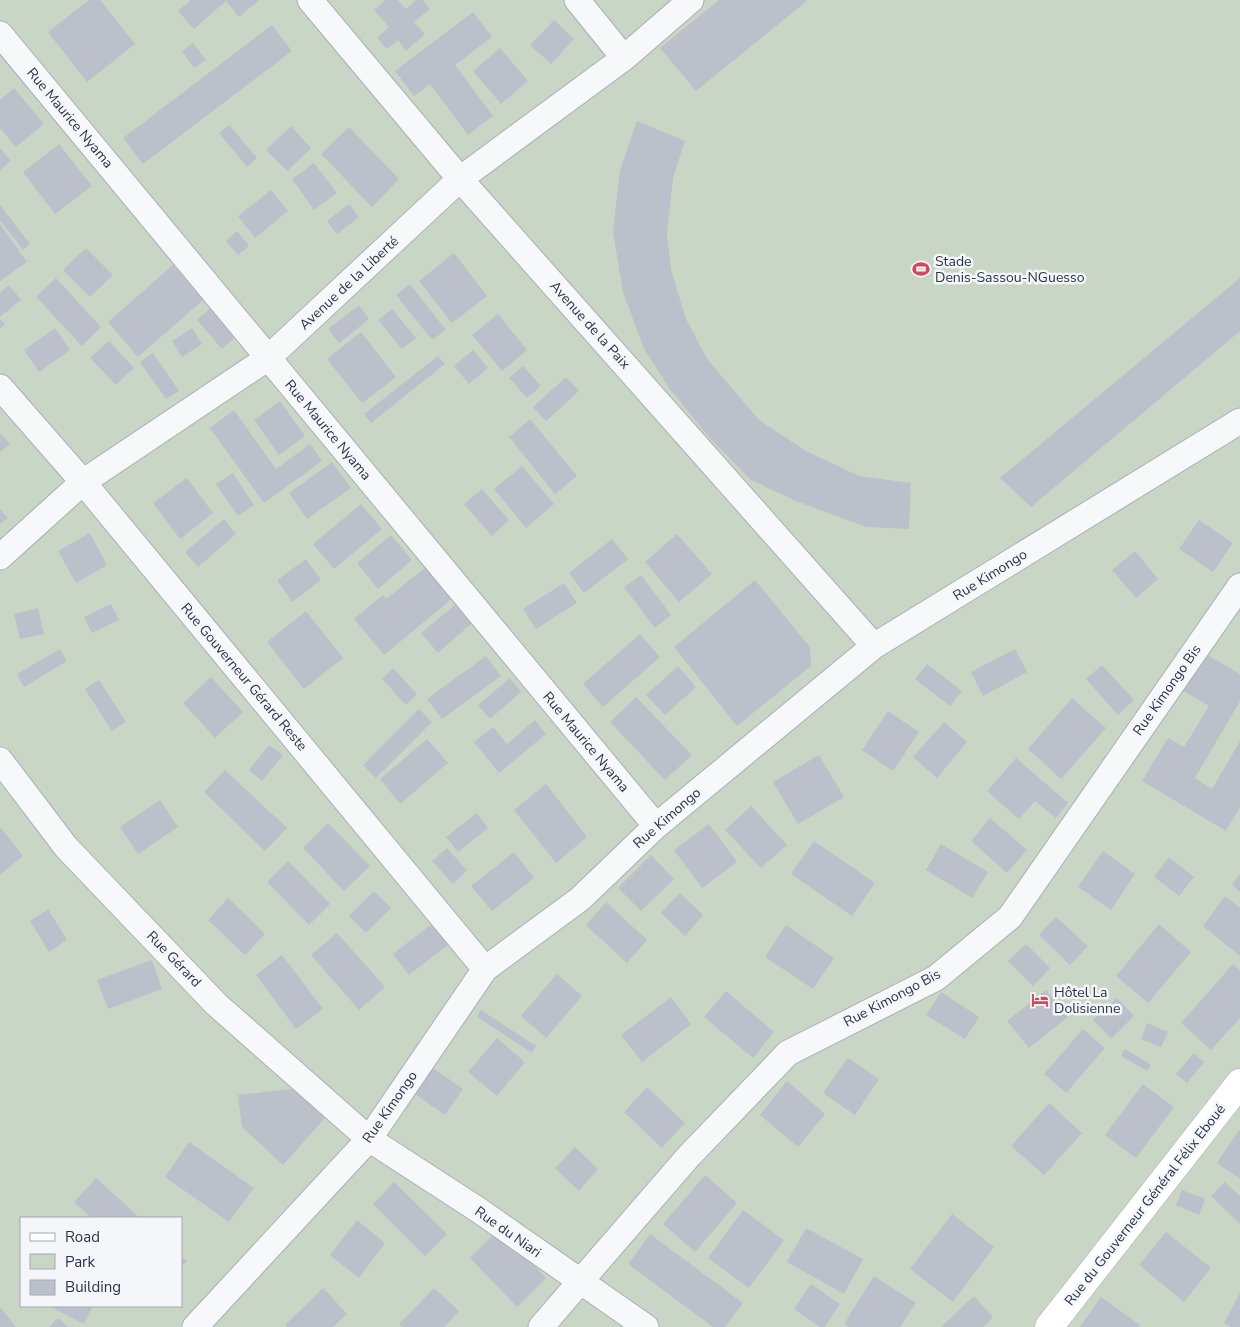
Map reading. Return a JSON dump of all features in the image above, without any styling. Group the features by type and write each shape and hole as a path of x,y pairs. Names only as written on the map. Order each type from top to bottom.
{"main road":[{"name":"Rue du Gouverneur Général Félix Eboué","path":"1049,1327 1240,1083"}],"street":[{"name":"Avenue de la Paix","path":"310,0 460,179 874,646"},
{"path":"577,0 624,58"},
{"name":"Avenue de la Liberté","path":"0,557 83,482 268,358 460,179 624,58 691,0"},
{"name":"Rue Maurice Nyama","path":"0,34 656,826"},
{"name":"Rue Gouverneur Gérard Reste","path":"0,387 83,482 485,969"},
{"name":"Rue Kimongo","path":"196,1327 369,1139 485,969 580,899 656,826 874,646 1240,421"},
{"name":"Rue Kimongo Bis","path":"541,1327 688,1157 788,1053 936,978 1010,917 1240,586"},
{"name":"Rue Gérard","path":"0,760 66,847 216,1004 369,1139"},
{"name":"Rue du Niari","path":"369,1139 477,1209 646,1327"}],"green space":[{"path":"0,0 1240,0 1240,1327 0,1327"}],"building":[{"path":"89,0 100,0 135,44 87,82 48,32"},
{"path":"191,0 259,0 239,17 226,1 194,29 178,11"},
{"path":"386,0 398,0 406,9 416,0 423,0 430,9 414,22 425,34 406,51 398,40 387,49 377,38 389,27 374,10"},
{"path":"719,0 808,0 696,91 660,48"},
{"path":"473,12 492,37 455,65 493,116 468,135 430,84 414,96 395,71"},
{"path":"554,20 574,39 551,64 530,45"},
{"path":"272,25 292,51 143,164 123,138"},
{"path":"193,43 206,60 194,68 182,51"},
{"path":"500,48 528,81 501,104 473,71"},
{"path":"14,88 44,124 16,147 0,128 0,100"},
{"path":"637,121 685,141 673,178 667,234 671,270 686,319 708,360 759,420 806,451 859,476 911,483 909,529 866,527 796,501 751,480 708,436 670,389 644,349 623,292 613,232 620,170"},
{"path":"229,125 257,158 247,167 219,133"},
{"path":"291,126 311,148 287,171 266,150"},
{"path":"349,127 399,179 372,207 321,154"},
{"path":"59,144 92,186 55,214 23,172"},
{"path":"0,148 11,161 0,170"},
{"path":"314,163 337,193 314,210 292,179"},
{"path":"271,190 288,211 255,238 238,216"},
{"path":"349,204 359,217 337,234 327,221"},
{"path":"0,205 30,244 23,250 0,220"},
{"path":"0,224 27,262 0,281"},
{"path":"237,231 249,246 238,255 226,241"},
{"path":"86,248 113,275 90,297 63,270"},
{"path":"454,253 487,296 452,323 419,281"},
{"path":"173,265 203,300 138,357 108,322"},
{"path":"56,278 101,327 82,346 36,297"},
{"path":"1240,278 1240,331 1031,507 1000,478"},
{"path":"410,284 446,330 432,340 396,295"},
{"path":"9,285 21,300 0,317 0,293"},
{"path":"214,305 238,335 222,349 197,320"},
{"path":"359,305 369,319 339,343 328,329"},
{"path":"392,309 416,338 402,349 378,320"},
{"path":"498,314 527,350 502,371 472,335"},
{"path":"0,319 5,324 0,329"},
{"path":"55,328 70,350 39,372 24,350"},
{"path":"192,328 202,344 182,357 172,341"},
{"path":"361,332 396,377 362,403 327,359"},
{"path":"109,341 134,368 116,385 90,358"},
{"path":"473,350 488,368 469,384 454,366"},
{"path":"153,353 179,391 166,399 140,362"},
{"path":"438,356 445,364 371,423 364,414"},
{"path":"523,366 541,386 527,398 509,378"},
{"path":"566,377 579,391 546,421 533,407"},
{"path":"280,401 305,436 279,455 254,420"},
{"path":"234,410 276,469 310,444 322,461 264,503 210,428"},
{"path":"530,419 577,476 555,494 509,437"},
{"path":"0,433 10,444 0,452"},
{"path":"332,462 351,488 307,519 289,493"},
{"path":"522,466 554,504 526,528 494,489"},
{"path":"233,473 254,505 238,516 216,484"},
{"path":"187,478 213,513 180,539 153,503"},
{"path":"482,489 509,520 492,536 464,504"},
{"path":"361,504 382,529 334,569 313,544"},
{"path":"0,509 8,518 0,524"},
{"path":"224,519 236,534 198,567 185,552"},
{"path":"1199,520 1233,543 1213,572 1179,549"},
{"path":"90,533 107,565 76,583 58,551"},
{"path":"677,534 712,574 679,602 645,562"},
{"path":"391,535 412,560 378,589 357,563"},
{"path":"612,539 628,559 584,593 569,573"},
{"path":"1135,551 1158,579 1136,598 1112,570"},
{"path":"306,559 321,580 292,602 277,580"},
{"path":"427,566 453,598 384,655 354,619 383,595 386,599"},
{"path":"641,575 671,615 655,628 624,587"},
{"path":"755,580 810,647 811,666 737,726 674,647"},
{"path":"564,583 577,603 536,629 523,609"},
{"path":"111,604 119,620 92,633 84,617"},
{"path":"455,605 471,624 438,653 421,633"},
{"path":"38,608 44,634 20,639 14,614"},
{"path":"306,611 343,658 304,689 267,642"},
{"path":"640,634 660,657 603,707 583,684"},
{"path":"60,649 67,661 24,687 17,674"},
{"path":"1015,649 1027,672 983,696 971,672"},
{"path":"1204,653 1240,674 1240,701 1195,778 1212,789 1240,741 1240,807 1226,831 1142,781 1168,738 1184,747 1209,706 1182,690"},
{"path":"486,656 501,676 442,719 427,699"},
{"path":"927,664 962,691 950,706 915,679"},
{"path":"1102,665 1134,700 1118,715 1086,679"},
{"path":"678,666 696,687 665,715 646,695"},
{"path":"393,668 417,694 406,705 382,679"},
{"path":"211,677 243,712 215,738 183,703"},
{"path":"510,678 521,692 490,719 478,705"},
{"path":"99,680 126,722 112,731 85,689"},
{"path":"636,697 692,755 665,780 610,722"},
{"path":"1072,698 1106,728 1061,779 1028,749"},
{"path":"419,709 432,722 376,778 363,765"},
{"path":"888,711 919,732 893,771 862,750"},
{"path":"535,720 546,734 499,773 474,742 493,727 507,744"},
{"path":"944,722 967,742 937,778 913,757"},
{"path":"427,739 448,763 400,804 380,779"},
{"path":"269,745 283,755 262,781 249,770"},
{"path":"819,755 844,797 798,824 773,782"},
{"path":"1016,758 1068,803 1056,818 1035,801 1019,819 987,791"},
{"path":"225,770 287,828 265,851 204,792"},
{"path":"546,784 587,837 556,863 514,810"},
{"path":"160,800 178,827 138,854 120,827"},
{"path":"751,806 787,845 761,868 725,830"},
{"path":"477,813 488,828 458,852 446,837"},
{"path":"990,818 1027,850 1007,873 971,841"},
{"path":"328,823 370,866 344,891 303,848"},
{"path":"709,824 737,862 702,888 674,850"},
{"path":"0,827 23,856 0,875"},
{"path":"814,841 875,883 852,916 791,874"},
{"path":"941,844 988,872 972,898 926,870"},
{"path":"447,848 467,870 453,884 432,861"},
{"path":"1103,851 1135,874 1111,910 1078,887"},
{"path":"514,852 534,878 492,911 471,886"},
{"path":"651,855 674,879 641,911 618,888"},
{"path":"1169,857 1194,877 1179,896 1154,877"},
{"path":"288,861 330,904 309,925 267,882"},
{"path":"1240,874 1240,892 1232,885"},
{"path":"374,891 391,908 366,933 349,916"},
{"path":"680,893 703,915 685,936 661,913"},
{"path":"1225,896 1240,908 1240,956 1203,926"},
{"path":"228,898 265,934 245,955 208,920"},
{"path":"606,902 647,940 627,963 586,925"},
{"path":"48,909 67,940 49,952 30,921"},
{"path":"1056,917 1088,946 1070,965 1039,935"},
{"path":"433,923 449,944 409,975 393,954"},
{"path":"1159,924 1191,952 1148,1003 1116,976"},
{"path":"786,925 834,958 813,989 765,957"},
{"path":"337,933 385,987 359,1010 311,955"},
{"path":"1026,944 1050,968 1033,986 1008,961"},
{"path":"282,955 323,1009 296,1029 256,975"},
{"path":"152,960 162,989 108,1009 97,980"},
{"path":"1233,964 1240,970 1240,1018 1211,1050 1181,1023"},
{"path":"557,974 582,996 546,1038 521,1016"},
{"path":"1046,990 1068,1017 1029,1048 1007,1021"},
{"path":"726,991 774,1032 753,1058 704,1017"},
{"path":"941,992 979,1017 965,1039 926,1015"},
{"path":"671,997 691,1024 642,1062 621,1035"},
{"path":"1117,998 1134,1016 1111,1039 1093,1020"},
{"path":"481,1010 536,1046 532,1053 477,1017"},
{"path":"1147,1023 1168,1032 1161,1047 1141,1039"},
{"path":"1083,1029 1105,1048 1066,1093 1044,1074"},
{"path":"497,1038 525,1062 497,1096 468,1072"},
{"path":"1125,1049 1151,1065 1147,1071 1121,1056"},
{"path":"1194,1053 1204,1062 1187,1083 1176,1074"},
{"path":"848,1058 879,1079 855,1115 823,1093"},
{"path":"433,1068 463,1089 445,1115 415,1094"},
{"path":"787,1081 825,1114 798,1147 760,1115"},
{"path":"1143,1084 1174,1107 1136,1158 1105,1135"},
{"path":"308,1087 325,1118 283,1165 242,1127 238,1095"},
{"path":"647,1087 685,1123 662,1148 624,1112"},
{"path":"1049,1103 1082,1133 1044,1175 1011,1146"},
{"path":"1240,1131 1240,1179 1217,1163"},
{"path":"189,1142 254,1188 229,1222 165,1177"},
{"path":"575,1147 598,1169 579,1191 555,1168"},
{"path":"705,1175 737,1203 695,1252 663,1224"},
{"path":"96,1178 139,1217 90,1217 74,1202"},
{"path":"394,1182 447,1234 425,1256 373,1204"},
{"path":"1225,1182 1240,1196 1240,1224 1211,1196"},
{"path":"1182,1190 1205,1199 1199,1215 1176,1205"},
{"path":"743,1210 784,1240 749,1288 708,1258"},
{"path":"952,1214 994,1247 953,1302 910,1269"},
{"path":"357,1220 385,1243 359,1278 330,1255"},
{"path":"806,1228 863,1259 844,1294 787,1262"},
{"path":"499,1229 546,1278 517,1307 470,1258"},
{"path":"1166,1232 1211,1268 1184,1302 1139,1265"},
{"path":"650,1234 743,1303 725,1327 713,1327 628,1264"},
{"path":"182,1257 187,1261 182,1266"},
{"path":"874,1276 916,1303 900,1327 849,1327 844,1324"},
{"path":"811,1284 840,1304 825,1327 820,1327 794,1309"},
{"path":"323,1288 347,1314 333,1327 287,1327 285,1325"},
{"path":"434,1288 459,1311 444,1327 403,1327 399,1324"},
{"path":"1240,1293 1240,1327 1231,1327 1224,1323"},
{"path":"974,1296 993,1317 983,1327 941,1327"},
{"path":"1101,1297 1140,1325 1139,1327 1080,1327"},
{"path":"0,1307 16,1327 0,1327"},
{"path":"51,1307 92,1307 84,1324"},
{"path":"58,1318 68,1327 49,1327"}],"place":[{"name":"Stade Denis-Sassou-NGuesso","path":"921,269"},
{"name":"Hôtel La Dolisienne","path":"1040,1000"}]}
